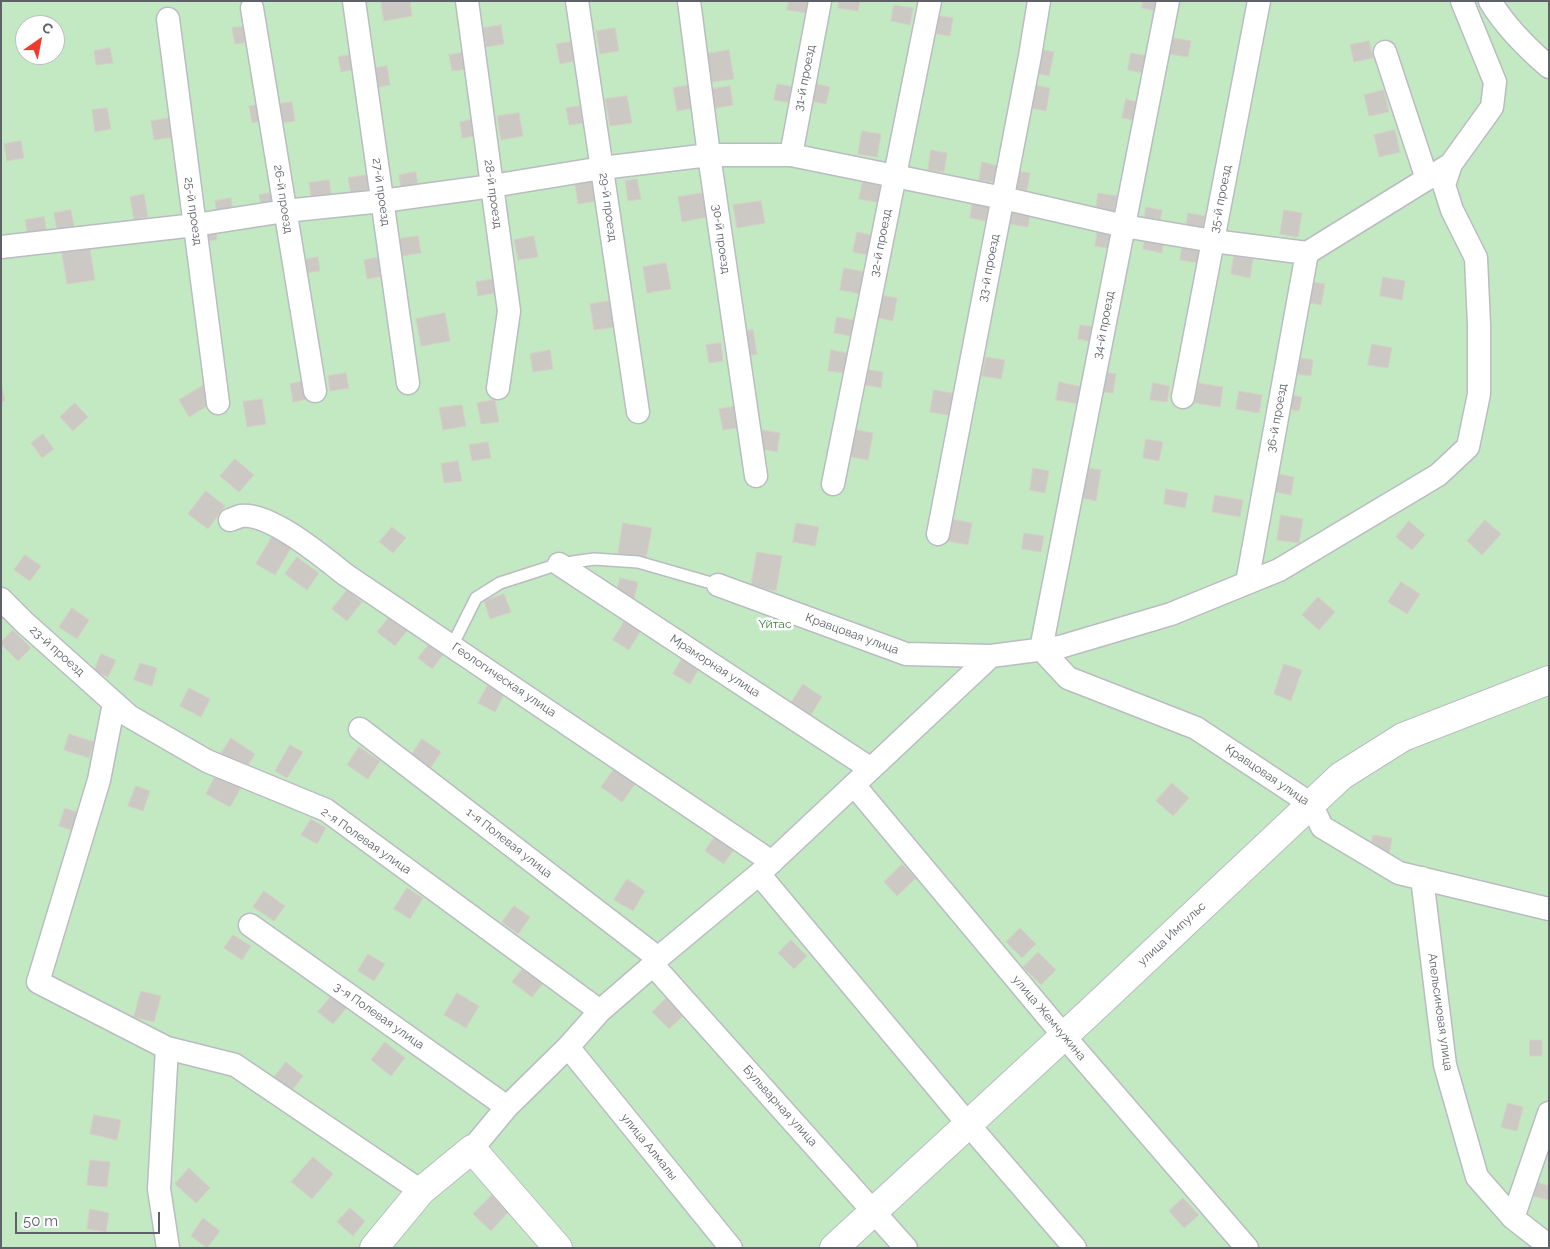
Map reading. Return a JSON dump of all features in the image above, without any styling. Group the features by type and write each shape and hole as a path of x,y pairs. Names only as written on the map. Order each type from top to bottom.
{"street":[{"name":"27-й проезд","path":"354,1 408,383"},
{"name":"28-й проезд","path":"467,1 509,310 498,388"},
{"name":"29-й проезд","path":"577,1 638,412"},
{"name":"30-й проезд","path":"689,1 709,155 756,476"},
{"name":"31-й проезд","path":"790,155 820,1"},
{"name":"32-й проезд","path":"833,484 930,1"},
{"name":"33-й проезд","path":"938,534 1039,1"},
{"name":"34-й проезд","path":"1041,649 1168,1"},
{"name":"35-й проезд","path":"1183,396 1259,1"},
{"path":"1,247 195,225 285,211 382,201 602,168 709,155 790,155 895,175 1124,226 1213,241 1307,253 1451,164 1492,107 1495,82 1462,1"},
{"path":"1490,1 1496,12 1530,51 1549,67"},
{"name":"26-й проезд","path":"252,8 315,391"},
{"name":"25-й проезд","path":"168,19 218,403"},
{"path":"1385,52 1426,179"},
{"name":"Кравцовая улица","path":"718,585 906,654 991,656 1060,647 1172,614 1279,570 1438,475 1468,447 1479,394 1476,258 1452,210 1444,185 1451,164"},
{"name":"36-й проезд","path":"1247,583 1307,253"},
{"name":"Геологическая улица","path":"230,520 242,516 259,518 299,539 346,575 452,646 766,868 968,1124 1075,1248"},
{"name":"Мраморная улица","path":"559,564 871,769"},
{"name":"23-й проезд","path":"1,599 114,703"},
{"name":"Кравцовая улица","path":"1041,649 1068,678 1196,728 1312,804 1322,827 1399,873 1549,909"},
{"path":"374,1248 421,1191 472,1150 507,1107 568,1047 600,1011 766,868 991,656"},
{"name":"улица Импульс","path":"834,1248 1064,1036 1341,776 1403,737 1549,680"},
{"path":"114,703 99,780 38,982 167,1048 234,1065 421,1191"},
{"name":"2-я Полевая улица","path":"114,703 129,716 207,760 326,810 600,1011"},
{"name":"1-я Полевая улица","path":"360,729 656,962"},
{"name":"улица Жемчужина","path":"854,785 1064,1036 1247,1248"},
{"name":"Апельсиновая улица","path":"1422,878 1445,1065 1477,1177 1513,1218 1549,1246"},
{"name":"3-я Полевая улица","path":"250,925 507,1107"},
{"name":"Бульварная улица","path":"656,962 906,1248"},
{"name":"улица Алмалы","path":"568,1047 731,1248"},
{"path":"167,1048 159,1189 168,1248"},
{"path":"1513,1218 1549,1113"},
{"path":"472,1150 558,1248"}],"lane":[{"path":"452,646 476,598 500,583 559,564 594,559 638,562 718,585"}],"green space":[{"name":"Үйтас","path":"1,1 1549,1 1549,1248 1,1248"}],"building":[{"path":"381,1 410,1 412,16 384,21"},
{"path":"789,1 809,1 807,13 787,10"},
{"path":"839,1 860,1 858,11 838,8"},
{"path":"1143,1 1159,1 1157,11 1142,8"},
{"path":"894,5 913,8 910,25 891,21"},
{"path":"935,15 953,18 950,36 932,33"},
{"path":"501,25 504,44 486,47 483,28"},
{"path":"249,26 251,42 235,44 232,28"},
{"path":"615,28 619,51 600,54 596,31"},
{"path":"1173,38 1191,41 1188,57 1170,54"},
{"path":"1369,41 1373,58 1354,62 1350,45"},
{"path":"571,42 575,61 560,64 556,44"},
{"path":"110,48 113,63 96,65 94,51"},
{"path":"1039,49 1054,52 1049,76 1035,73"},
{"path":"729,50 734,79 711,82 707,54"},
{"path":"466,52 468,69 452,71 449,55"},
{"path":"1131,53 1148,56 1145,73 1128,70"},
{"path":"355,54 357,69 341,72 338,57"},
{"path":"387,66 390,85 373,88 370,69"},
{"path":"811,83 830,87 826,104 808,101"},
{"path":"777,84 794,87 792,103 774,100"},
{"path":"691,85 694,108 677,111 673,88"},
{"path":"1035,85 1050,88 1046,111 1031,108"},
{"path":"730,86 733,105 710,109 707,90"},
{"path":"1384,90 1389,112 1369,116 1364,95"},
{"path":"627,96 632,123 610,126 605,99"},
{"path":"1126,99 1137,102 1134,120 1122,118"},
{"path":"292,102 295,121 281,123 278,104"},
{"path":"263,104 266,120 252,123 249,106"},
{"path":"580,106 583,123 569,125 566,108"},
{"path":"107,108 111,129 95,132 92,110"},
{"path":"519,113 523,136 501,140 497,116"},
{"path":"169,118 172,137 154,140 151,121"},
{"path":"477,119 480,135 462,138 460,122"},
{"path":"1395,130 1400,152 1379,157 1374,135"},
{"path":"862,131 881,134 877,157 858,154"},
{"path":"21,141 24,158 7,161 4,144"},
{"path":"931,150 947,153 944,172 928,170"},
{"path":"982,162 1000,166 997,183 979,180"},
{"path":"1017,171 1030,173 1027,190 1014,188"},
{"path":"416,172 418,187 401,190 399,175"},
{"path":"367,175 370,192 351,194 348,178"},
{"path":"637,179 641,199 628,201 625,181"},
{"path":"329,180 332,199 312,202 309,183"},
{"path":"863,180 884,184 881,203 859,199"},
{"path":"593,181 596,201 578,204 575,184"},
{"path":"275,192 277,208 262,210 259,195"},
{"path":"708,192 712,216 682,222 678,197"},
{"path":"1098,193 1117,196 1114,212 1096,209"},
{"path":"144,194 148,217 134,220 130,197"},
{"path":"231,198 233,212 217,214 215,201"},
{"path":"973,199 989,202 986,221 970,218"},
{"path":"761,201 765,223 737,228 733,205"},
{"path":"1007,206 1031,210 1028,227 1004,223"},
{"path":"1146,207 1162,210 1160,223 1144,220"},
{"path":"71,210 74,227 57,230 54,213"},
{"path":"1284,210 1302,213 1298,237 1280,234"},
{"path":"1188,213 1205,216 1202,232 1186,229"},
{"path":"44,217 47,232 28,236 25,220"},
{"path":"1098,227 1114,230 1111,249 1095,246"},
{"path":"216,230 217,240 204,241 203,231"},
{"path":"857,232 875,236 872,256 853,252"},
{"path":"1145,235 1164,238 1162,253 1143,249"},
{"path":"418,236 421,253 401,256 398,239"},
{"path":"534,236 538,257 518,260 514,240"},
{"path":"1183,242 1201,245 1198,263 1180,260"},
{"path":"89,244 95,280 67,284 61,248"},
{"path":"386,256 389,275 367,279 364,260"},
{"path":"1234,256 1253,259 1250,278 1231,274"},
{"path":"318,257 320,271 304,273 302,260"},
{"path":"666,263 671,289 647,293 643,267"},
{"path":"844,268 865,272 862,294 840,290"},
{"path":"1383,277 1405,281 1402,300 1380,296"},
{"path":"495,279 497,293 478,296 476,282"},
{"path":"1308,281 1325,284 1321,305 1304,302"},
{"path":"879,295 897,298 893,321 875,317"},
{"path":"610,301 615,327 594,330 590,304"},
{"path":"445,313 450,341 421,346 416,319"},
{"path":"837,317 854,320 851,336 834,333"},
{"path":"1080,325 1095,327 1092,342 1078,339"},
{"path":"753,330 757,354 743,357 739,332"},
{"path":"721,343 723,361 709,363 706,345"},
{"path":"1372,344 1392,348 1388,368 1368,365"},
{"path":"550,350 553,369 533,372 530,354"},
{"path":"831,350 848,353 844,373 828,371"},
{"path":"986,357 1005,360 1001,379 982,376"},
{"path":"1294,357 1313,360 1311,376 1291,373"},
{"path":"864,369 883,372 881,388 861,384"},
{"path":"1100,371 1116,374 1113,393 1097,391"},
{"path":"346,373 349,388 330,391 328,376"},
{"path":"1,381 5,401 1,402"},
{"path":"305,381 308,399 293,402 290,384"},
{"path":"1059,382 1083,387 1080,404 1056,400"},
{"path":"1153,383 1170,386 1167,402 1150,400"},
{"path":"1199,383 1223,387 1220,407 1195,403"},
{"path":"204,385 214,402 189,417 179,400"},
{"path":"934,390 957,394 953,416 930,412"},
{"path":"1239,391 1262,395 1259,413 1236,409"},
{"path":"1286,394 1302,397 1299,411 1284,408"},
{"path":"262,399 266,424 247,427 243,402"},
{"path":"495,400 499,422 481,424 477,403"},
{"path":"75,403 88,417 73,431 60,417"},
{"path":"462,405 466,426 443,430 439,408"},
{"path":"738,406 742,427 723,430 719,409"},
{"path":"852,429 873,433 868,460 847,456"},
{"path":"762,430 780,433 777,452 759,448"},
{"path":"43,434 54,449 42,458 31,443"},
{"path":"1146,439 1163,442 1159,461 1143,458"},
{"path":"488,442 491,458 472,461 469,445"},
{"path":"235,459 254,475 239,492 220,476"},
{"path":"458,461 462,481 444,483 441,464"},
{"path":"1082,467 1101,470 1096,501 1077,497"},
{"path":"1033,468 1049,471 1045,493 1030,490"},
{"path":"1278,474 1294,477 1291,495 1275,492"},
{"path":"1166,489 1188,493 1185,508 1164,504"},
{"path":"206,491 225,506 208,529 188,514"},
{"path":"1215,495 1243,500 1240,517 1212,512"},
{"path":"1281,515 1303,519 1299,543 1277,540"},
{"path":"951,519 972,523 968,545 947,541"},
{"path":"1485,520 1501,534 1482,555 1467,541"},
{"path":"1409,521 1425,535 1412,550 1396,537"},
{"path":"623,523 652,528 646,558 618,554"},
{"path":"796,523 819,527 815,546 793,542"},
{"path":"392,527 406,538 393,553 379,542"},
{"path":"1024,533 1044,536 1041,552 1022,549"},
{"path":"273,535 292,546 275,575 256,564"},
{"path":"757,552 782,556 776,591 751,586"},
{"path":"25,555 41,566 30,581 14,570"},
{"path":"297,557 319,573 307,590 285,574"},
{"path":"620,578 638,582 634,599 616,594"},
{"path":"1401,582 1420,594 1407,614 1388,602"},
{"path":"347,590 362,602 347,621 332,609"},
{"path":"504,594 511,612 490,619 484,601"},
{"path":"1318,597 1335,612 1319,630 1302,615"},
{"path":"72,608 89,620 77,639 59,627"},
{"path":"391,615 409,628 395,646 377,632"},
{"path":"625,620 641,630 629,650 613,640"},
{"path":"13,630 31,648 18,661 1,644"},
{"path":"431,642 444,653 432,669 418,658"},
{"path":"101,654 116,660 108,677 94,671"},
{"path":"684,655 701,665 690,684 673,674"},
{"path":"140,663 157,668 152,686 134,680"},
{"path":"1284,664 1302,670 1291,701 1274,694"},
{"path":"803,684 822,697 810,716 791,703"},
{"path":"488,685 504,694 495,712 478,703"},
{"path":"189,688 210,699 201,717 180,706"},
{"path":"69,734 94,742 89,758 64,750"},
{"path":"231,738 255,754 245,770 220,755"},
{"path":"422,739 441,752 429,770 410,757"},
{"path":"290,745 303,752 287,778 275,771"},
{"path":"359,747 380,761 368,779 347,765"},
{"path":"615,768 636,783 622,802 601,787"},
{"path":"216,775 241,788 230,807 206,794"},
{"path":"1172,783 1189,798 1173,816 1156,801"},
{"path":"136,786 150,791 143,811 128,806"},
{"path":"65,808 82,814 76,832 59,826"},
{"path":"311,819 326,828 317,844 301,835"},
{"path":"1373,835 1392,838 1389,855 1370,851"},
{"path":"715,836 734,849 724,864 705,851"},
{"path":"902,864 916,878 897,896 884,882"},
{"path":"627,879 645,891 633,911 614,900"},
{"path":"407,888 423,898 410,919 394,909"},
{"path":"264,891 285,906 274,921 253,907"},
{"path":"514,906 530,917 518,934 502,922"},
{"path":"1020,928 1036,944 1022,958 1006,942"},
{"path":"233,935 251,946 242,960 224,948"},
{"path":"791,940 807,956 794,969 778,953"},
{"path":"1038,952 1056,970 1041,985 1023,967"},
{"path":"368,954 385,964 374,981 358,971"},
{"path":"524,967 544,982 532,997 512,982"},
{"path":"141,991 161,996 154,1022 134,1017"},
{"path":"457,993 479,1006 466,1028 444,1015"},
{"path":"333,994 348,1006 333,1024 318,1012"},
{"path":"667,997 684,1015 669,1029 652,1012"},
{"path":"1530,1040 1542,1040 1542,1056 1530,1056"},
{"path":"385,1042 405,1058 391,1076 371,1060"},
{"path":"286,1062 303,1076 290,1093 273,1079"},
{"path":"1508,1103 1523,1107 1517,1131 1501,1127"},
{"path":"94,1115 121,1120 117,1140 90,1134"},
{"path":"313,1157 333,1174 312,1199 291,1182"},
{"path":"90,1160 110,1162 107,1187 87,1185"},
{"path":"189,1168 210,1188 196,1203 175,1184"},
{"path":"1537,1182 1549,1186 1549,1200 1533,1196"},
{"path":"492,1195 509,1211 491,1231 473,1214"},
{"path":"1183,1198 1199,1215 1184,1228 1169,1211"},
{"path":"350,1208 365,1221 353,1236 337,1222"},
{"path":"90,1209 109,1213 106,1232 87,1229"},
{"path":"203,1218 220,1231 207,1248 191,1236"}]}
